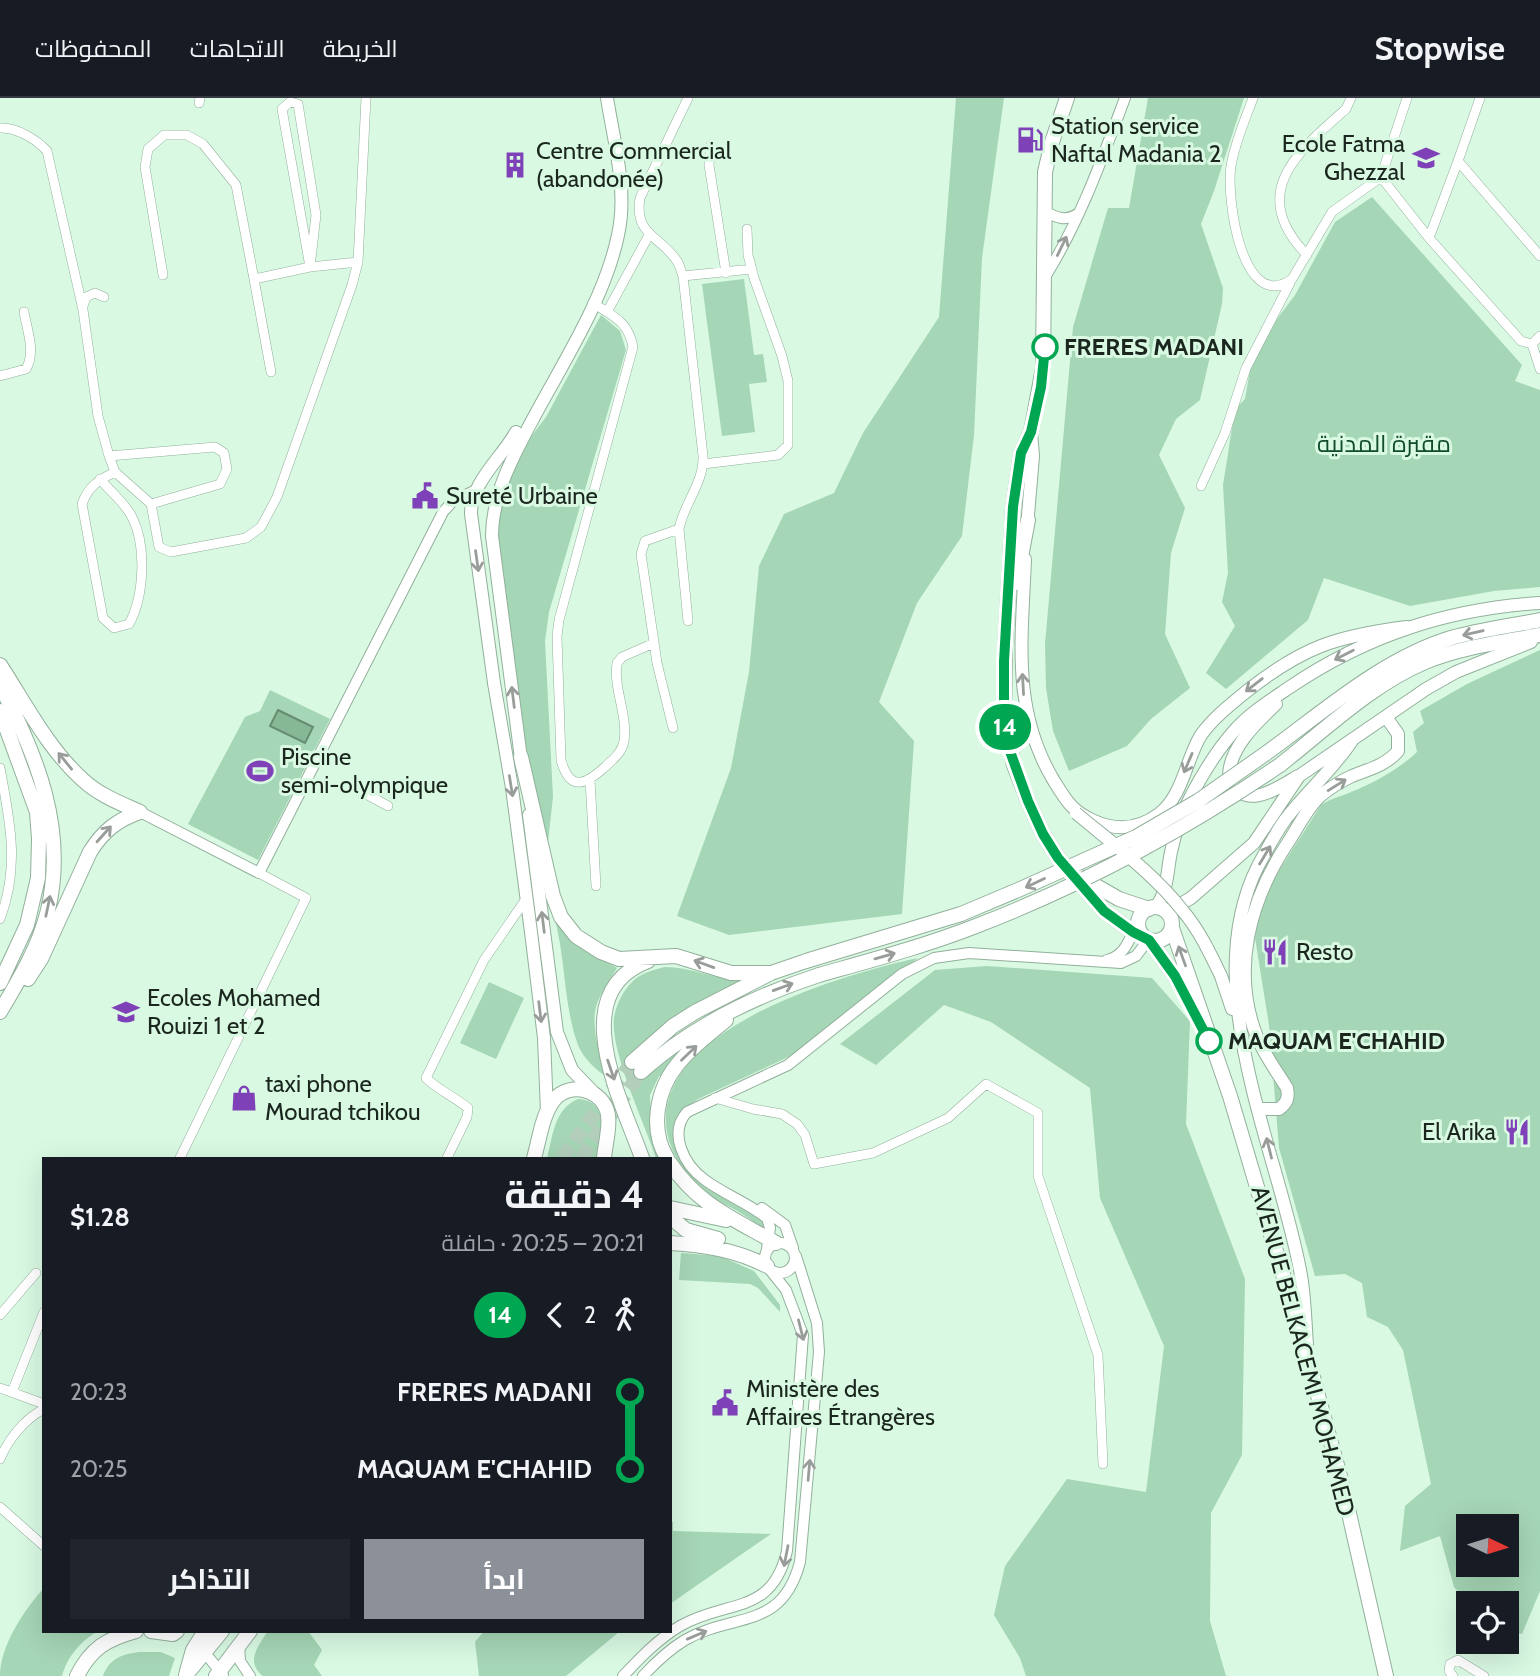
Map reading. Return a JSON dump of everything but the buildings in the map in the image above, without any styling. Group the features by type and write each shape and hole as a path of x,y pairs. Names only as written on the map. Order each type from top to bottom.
{"main road":[{"path":"604,1157 608,1114 599,1098 572,1070 557,1032 492,536 493,513 515,452 592,309 615,250 621,210 620,178 607,98"},
{"path":"1067,98 1045,172 1044,368 1031,432 1021,453 1013,507 1005,646 1004,722 1014,765 1043,834 1096,903 1142,934 1175,976 1206,1031"},
{"path":"547,1116 544,1038 512,788 494,683 471,514 476,490 508,447 588,306 593,303"},
{"path":"1031,432 1033,456 1022,649 1024,700 1032,736 1045,766 1076,813 1156,881 1184,912 1205,943 1221,976 1229,996 1301,1271 1308,1359"},
{"path":"476,490 491,483 498,498"},
{"path":"476,490 475,502 481,507 489,508 498,498"},
{"path":"1005,646 1028,520"},
{"path":"1076,813 1107,827 1126,828 1145,823 1161,812 1174,798 1201,736 1227,708 1300,654 1358,634 1407,627 1466,611 1540,603"},
{"path":"1540,620 1451,638 1401,659 1371,677 1198,801 1136,836 961,914 771,973 673,1026 636,1067 661,1054 692,1032 777,989 918,947 978,925 1148,846 1249,786 1380,687 1408,670 1456,652 1540,637"},
{"path":"1157,909 1171,851 1188,801 1212,761 1236,729 1263,705 1344,654 1407,627"},
{"path":"1301,680 1248,734 1232,759 1229,771 1233,785 1247,795 1265,794 1299,776 1426,689 1456,672 1540,637"},
{"path":"0,665 54,747 74,772 104,796 140,812"},
{"path":"0,685 16,714 41,776 53,822 54,869 48,911 37,943 0,1012"},
{"path":"0,711 37,812 38,878 27,925 0,983"},
{"path":"1259,1109 1279,1110 1287,1101 1288,1095 1287,1088 1258,1040 1245,983 1247,946 1259,895 1273,865 1317,799 1351,776 1382,765 1398,751 1398,734 1386,717"},
{"path":"0,737 27,799 37,812"},
{"path":"1247,1067 1236,981 1236,946 1242,909 1257,868 1285,821 1344,754 1353,739"},
{"path":"521,757 553,896 561,917 576,936 601,952 619,959 689,959 731,973 771,973"},
{"path":"1142,934 1142,914 1191,898 1254,843 1299,776"},
{"path":"0,1021 41,959 99,838 114,823 140,812"},
{"path":"1070,871 1119,899 1157,909 1170,916 1206,1031"},
{"path":"1142,934 1163,939 1172,928"},
{"path":"642,1157 606,1057 603,1021 612,991 624,976 639,965 659,957"},
{"path":"666,1157 662,1150 657,1112 667,1080 694,1047 741,1007"},
{"name":"AVENUE BELKACEMI MOHAMED","path":"1206,1031 1257,1182 1308,1359 1343,1487 1386,1676"},
{"path":"534,1157 554,1101 573,1089 590,1091 599,1098"},
{"path":"672,1166 694,1194 770,1243"},
{"path":"672,1208 744,1225"},
{"path":"672,1219 686,1230 720,1240 764,1265"},
{"path":"672,1244 704,1245 764,1265"},
{"path":"77,1676 85,1660 110,1639 130,1633"},
{"path":"186,1675 193,1650 204,1633"},
{"path":"186,1675 220,1633"},
{"path":"219,1675 248,1633"}],"street":[{"path":"0,128 10,127 40,143 47,151 83,310 98,416 109,456 115,472 151,504 159,547 171,552 246,538 261,527 281,485 358,262 366,98"},
{"path":"688,98 640,198 638,210 640,223 677,261 683,276 703,464 701,477 682,515 679,529 688,621"},
{"path":"1044,278 1059,255 1090,190 1125,98"},
{"path":"1253,98 1238,137 1231,167 1230,202 1234,228 1249,265 1262,283 1270,288 1282,287 1292,279"},
{"path":"1307,255 1286,228 1278,205 1281,186 1294,158 1346,109 1351,98"},
{"path":"1201,486 1225,433 1246,368 1292,279 1332,212 1381,177 1407,98"},
{"path":"1429,238 1480,98"},
{"path":"290,102 298,104 316,215 310,267 282,109 290,102"},
{"path":"163,275 145,167 148,149 164,135 187,135 203,144 236,186 271,372"},
{"path":"711,145 709,165 726,273"},
{"path":"1458,161 1540,256"},
{"path":"1381,177 1429,238 1521,341 1532,344"},
{"path":"1044,212 1060,219 1079,213"},
{"path":"703,464 778,455 788,445 788,381 748,255 747,229"},
{"path":"607,312 649,235"},
{"path":"254,279 310,267 358,262"},
{"path":"683,276 752,269"},
{"path":"83,310 86,297 95,293 104,297"},
{"path":"593,303 625,324 631,334 633,347 559,620 556,655 563,766 572,780 582,783 590,780 617,756 623,744 624,731 617,663 622,657 654,643"},
{"path":"0,376 26,369 29,363 31,353 24,312"},
{"path":"1532,344 1540,336"},
{"path":"1532,344 1540,369"},
{"path":"109,456 215,447 224,453 227,469 220,484 151,504"},
{"path":"100,479 132,515 140,536 141,583 137,609 129,624 114,628 103,618 82,504 87,492 100,479 115,472"},
{"path":"259,873 443,512 453,501 476,490"},
{"path":"673,728 654,643 641,554 645,541 679,529"},
{"path":"0,768 13,848 11,882 0,919"},
{"path":"590,780 596,886"},
{"path":"355,788 388,806"},
{"path":"140,812 306,898 180,1157"},
{"path":"447,1157 467,1117 468,1108 426,1078 484,960 526,899"},
{"path":"1094,963 1120,955 1142,934"},
{"path":"672,1631 696,1618 756,1599 766,1593 783,1567 787,1551 803,1335 786,1290 764,1265 770,1243 770,1225 765,1216 704,1179 679,1144 680,1122 687,1112 788,1065 902,974 934,958 969,953 1121,963 1136,956 1142,934"},
{"path":"715,1098 782,1114 797,1124 805,1135 814,1164 873,1153 948,1118 986,1084 1038,1113 1038,1175 1098,1355 1103,1464"},
{"path":"643,1676 685,1640 768,1611 781,1601 797,1575 820,1352 817,1323 788,1230 781,1221 689,1161"},
{"path":"770,1243 785,1243 794,1252"},
{"path":"764,1265 780,1273 789,1270 794,1252"},
{"path":"0,1315 36,1273"},
{"path":"12,1392 42,1317"},
{"path":"0,1388 42,1403"},
{"path":"0,1460 10,1440 26,1422 42,1410"},
{"path":"0,1507 42,1544"},
{"path":"623,1676 670,1633"},
{"path":"239,1644 240,1661 250,1676"},
{"path":"205,1653 219,1675"},
{"path":"1453,1676 1449,1671 1450,1664 1458,1660 1484,1676"}],"green space":[{"path":"956,98 1004,98 982,258 974,435 962,536 917,603 879,702 914,741 902,914 729,935 677,916 731,768 749,672 759,566 784,514 834,493 863,433 939,317"},
{"path":"1148,98 1244,98 1201,224 1223,288 1222,304 1200,400 1176,419 1159,455 1185,508 1171,553 1165,634 1190,688 1151,719 1127,746 1069,771 1053,731 1046,688 1045,644 1073,327 1108,208 1129,208"},
{"name":"مقبرة المدنية","path":"1372,197 1522,365 1515,381 1540,390 1540,587 1494,591 1410,606 1324,578 1308,620 1226,689 1206,673 1235,626 1222,602 1228,573 1223,485 1235,409 1245,399 1251,364 1277,319 1295,295 1335,222"},
{"path":"744,279 754,355 763,354 767,382 749,384 755,432 722,436 702,284"},
{"path":"601,315 620,331 626,350 549,612 545,641 553,797 548,842 537,854 495,520 517,455 546,417"},
{"path":"1540,650 1540,1591 1522,1634 1519,1633 1519,1591 1458,1591 1454,1587 1440,1536 1400,1551 1405,1506 1431,1484 1403,1350 1388,1327 1367,1317 1362,1283 1345,1274 1315,1276 1279,1148 1269,1025 1255,938 1260,912 1271,883 1321,805 1377,780 1417,752 1413,732 1424,723 1420,711 1467,684"},
{"name":"Piscine semi-olympique","path":"270,690 330,719 258,860 188,824 245,717 260,711"},
{"path":"554,916 577,945 617,968 596,1006 594,1020 607,1077 590,1063 578,1045"},
{"path":"918,958 801,1051 698,1099 677,1115 673,1140 682,1162 759,1214 767,1225 764,1228 733,1208 710,1200 701,1192 674,1154 668,1137 669,1100 686,1067 717,1038 756,1014 844,978"},
{"path":"987,966 1152,978 1190,1021 1186,1124 1245,1279 1242,1455 1211,1513 1210,1621 1226,1676 1026,1676 1020,1658 994,1615 1005,1566 1067,1479 1146,1492 1164,1346 1100,1198 1090,1088 991,1022 944,1005 876,1065 840,1044 935,970"},
{"path":"664,967 739,981 674,1017 630,1056 649,1075 685,1046 662,1076 659,1076 650,1095 651,1126 661,1157 656,1157 629,1088 614,1032 614,1018 624,992 634,980"},
{"path":"489,982 524,998 496,1059 460,1043"},
{"path":"578,1099 588,1101 599,1113 601,1130 598,1157 547,1157 559,1116"},
{"path":"681,1253 720,1256 754,1271 780,1305 780,1312 758,1288 750,1284 679,1280"},
{"path":"672,1522 673,1531 771,1534 672,1603"},
{"path":"42,1591 42,1633 96,1633 76,1649 62,1676 0,1676 4,1653 14,1629"},
{"path":"267,1633 309,1633 322,1650 314,1665 322,1676 263,1676 255,1665 257,1648"},
{"path":"482,1633 618,1633 566,1676 479,1676 475,1642"},
{"path":"139,1652 161,1652 175,1658 169,1676 103,1676 117,1658"}],"shaded area":[{"path":"278,710 313,727 305,743 270,726"}],"tunnel":[{"path":"563,1157 632,1062"},
{"path":"582,1157 641,1072"}],"bus line":[{"name":"14","path":"1045,347 1041,387 1031,432 1021,453 1013,507 1004,661 1004,722 1007,743 1028,801 1058,858 1104,911 1149,940 1175,976 1209,1041"}],"place":[{"name":"Station service Naftal Madania 2","path":"1030,140"},
{"name":"Ecole Fatma Ghezzal","path":"1426,158"},
{"name":"Centre Commercial (abandonée)","path":"515,165"},
{"name":"FRERES MADANI","path":"1045,347"},
{"name":"Sureté Urbaine","path":"425,496"},
{"name":"Piscine semi-olympique","path":"260,771"},
{"name":"Resto","path":"1275,952"},
{"name":"Ecoles Mohamed Rouizi 1 et 2","path":"126,1012"},
{"name":"MAQUAM E'CHAHID","path":"1209,1041"},
{"name":"taxi phone Mourad tchikou","path":"244,1098"},
{"name":"El Arika","path":"1517,1132"},
{"name":"Ministère des Affaires Étrangères","path":"725,1403"}]}
